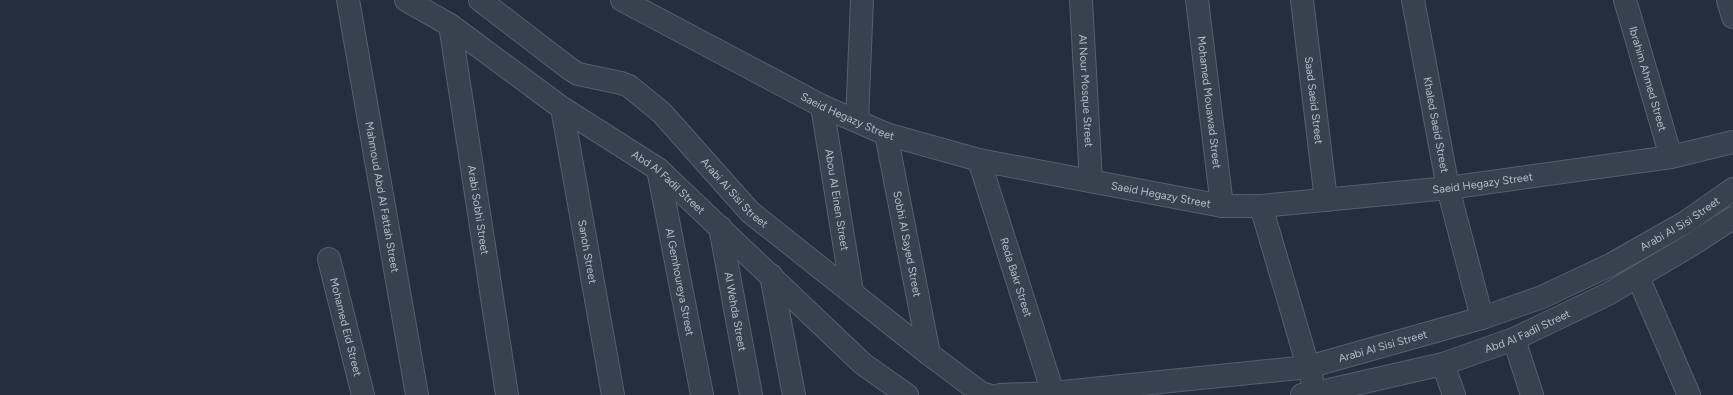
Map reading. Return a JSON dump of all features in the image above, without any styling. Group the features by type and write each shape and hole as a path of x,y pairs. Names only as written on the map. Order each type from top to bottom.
{"street":[{"name":"Mahmoud Abd Al Fattah Street","path":"348,0 417,395"},
{"name":"Abd Al Fadil Street","path":"406,0 450,25 562,108 658,168 863,364 907,395"},
{"name":"Arabi Al Sisi Street","path":"480,0 578,74 625,84 635,91 662,113 750,212 929,354 981,393 988,395"},
{"name":"Saeid Hegazy Street","path":"622,0 822,106 886,134 978,160 1222,206 1261,206 1448,188 1671,157 1733,142"},
{"path":"857,122 862,0"},
{"name":"Al Nour Mosque Street","path":"1081,0 1091,181"},
{"name":"Mohamed Mouawad Street","path":"1197,0 1222,206"},
{"name":"Saad Saeid Street","path":"1302,0 1326,200"},
{"name":"Khaled Saeid Street","path":"1413,0 1448,188 1482,318"},
{"name":"Ibrahim Ahmed Street","path":"1625,0 1671,157"},
{"path":"1728,0 1733,17"},
{"name":"Arabi Sobhi Street","path":"450,25 507,395"},
{"name":"Abou Al Einen Street","path":"822,106 852,292"},
{"name":"Sanoh Street","path":"562,108 613,395"},
{"name":"Sobhi Al Sayed Street","path":"886,134 929,354"},
{"name":"Reda Bakr Street","path":"978,160 1053,393"},
{"name":"Al Gemhoureya Street","path":"658,168 702,395"},
{"name":"Arabi Al Sisi Street","path":"1000,395 1053,393 1308,367 1482,318 1542,297 1612,264 1686,222 1717,202 1733,189"},
{"path":"1261,206 1308,367 1312,394"},
{"name":"Abd Al Fadil Street","path":"1312,394 1390,386 1443,364 1514,339 1608,294 1730,226"},
{"name":"Al Wehda Street","path":"720,227 751,395"},
{"name":"Mohamed Eid Street","path":"329,259 363,395"},
{"path":"771,276 794,395"},
{"path":"1638,277 1689,395"},
{"path":"1514,339 1532,395"},
{"path":"1443,364 1454,395"}]}
